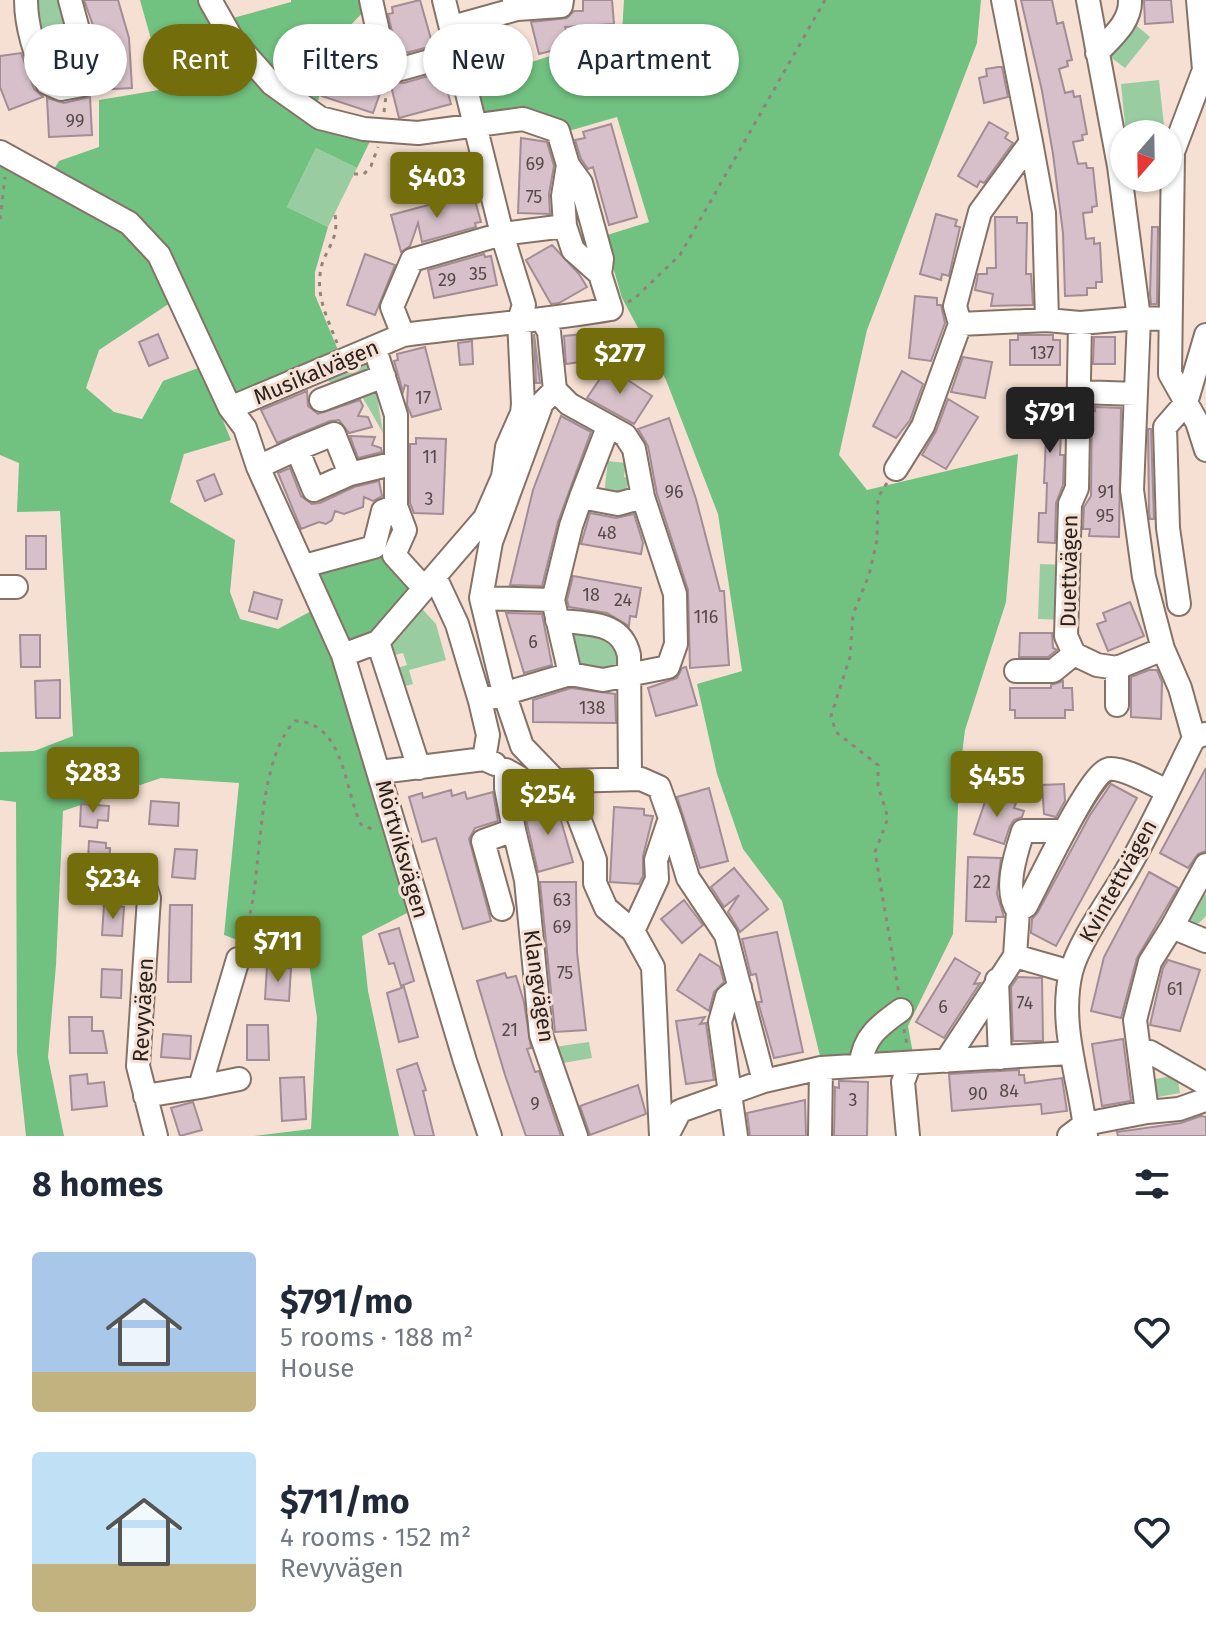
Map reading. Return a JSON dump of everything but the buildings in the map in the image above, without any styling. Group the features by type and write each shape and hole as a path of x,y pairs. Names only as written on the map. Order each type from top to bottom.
{"street":[{"path":"26,0 26,17 38,61 47,83 61,89 83,85 87,63 70,0"},
{"path":"210,0 232,39 272,84 320,118 364,129 418,133 523,119 558,131 568,165 581,183 602,259 600,274 611,309"},
{"path":"371,0 376,24"},
{"path":"444,0 451,24"},
{"path":"460,24 516,4 561,6 562,0"},
{"path":"1003,0 1044,213 1047,320"},
{"path":"1088,0 1111,120"},
{"path":"1097,53 1122,26 1131,11 1130,0"},
{"path":"1182,126 1205,70 1198,0"},
{"path":"468,96 502,234 524,305 519,320 540,399"},
{"path":"896,469 923,426 960,324 955,306 980,212 1031,142"},
{"name":"Mörtviksvägen","path":"1,153 129,223 159,255 230,408 245,428 258,467 343,655 490,1136"},
{"path":"568,165 563,196 565,226 573,250 600,274"},
{"path":"1124,192 1139,318 1132,490 1144,577 1163,649 1200,736"},
{"path":"1171,192 1170,374 1197,422 1206,450"},
{"name":"Musikalvägen","path":"403,335 392,307 412,260 502,234 565,226"},
{"name":"Musikalvägen","path":"230,408 403,335 519,320 543,321 611,309"},
{"path":"960,324 1170,319"},
{"path":"543,321 549,332 540,399 491,542 481,598 504,693 522,746 560,782 571,797 595,860 595,883 606,908 633,931 653,967 670,1108 667,1136"},
{"name":"Duettvägen","path":"1080,323 1077,488 1070,504 1066,636 1074,654 1097,665 1117,668"},
{"path":"1179,604 1168,528 1165,427 1186,403 1206,335"},
{"path":"375,349 396,415 396,506 383,511 384,551"},
{"path":"312,376 350,474"},
{"path":"321,400 384,376"},
{"path":"1079,392 1136,394"},
{"path":"343,655 378,642 485,518 503,477 507,447 522,413 540,399 569,404 625,435 634,449 643,497 675,594 676,644 668,667 603,680 570,674 480,701"},
{"path":"570,674 555,610 571,526 608,427"},
{"path":"258,467 334,434"},
{"path":"297,449 314,490 350,474 396,463"},
{"path":"581,497 618,504 643,497"},
{"path":"304,566 384,551 430,582 457,624 488,735 484,759"},
{"path":"481,598 555,610 614,629 625,639 630,674 630,779"},
{"path":"378,642 419,768"},
{"path":"1117,705 1117,668 1163,649"},
{"name":"Duettvägen","path":"1016,671 1053,671 1074,654"},
{"name":"Kvintettvägen","path":"1080,1132 1070,1053 1071,972 1167,791 1200,736"},
{"path":"380,772 484,759 527,782 641,779 659,787 688,878 726,935 764,1081"},
{"path":"1018,911 1026,906 1064,831 1097,776 1107,769 1119,769 1167,791"},
{"name":"Klangvägen","path":"506,770 506,788 526,880 541,1035 576,1136"},
{"path":"633,931 657,879 656,860 670,818"},
{"path":"514,830 483,841 499,900 526,880"},
{"path":"946,1061 1015,956 1018,911 1013,904 1012,888 1015,855 1023,831 1064,831"},
{"path":"1147,1112 1135,1020 1150,962 1206,865"},
{"name":"Revyvägen","path":"142,877 149,898 138,1066 156,1136"},
{"path":"1172,927 1206,941"},
{"path":"1015,956 1071,972"},
{"path":"200,1087 238,959"},
{"path":"997,980 1000,1058"},
{"path":"736,1136 720,1022 727,997 740,987"},
{"path":"861,1064 862,1047 876,1029 901,1010"},
{"path":"1140,1052 1150,1052 1206,1084"},
{"path":"661,1136 662,1122 670,1108 821,1068 861,1064 906,1073 946,1061 1070,1053"},
{"path":"820,1136 821,1068"},
{"path":"906,1073 908,1136"},
{"name":"Revyvägen","path":"145,1096 239,1079"},
{"path":"1080,1132 1147,1112 1179,1109 1206,1097"}],"path":[{"path":"611,309 634,299 680,255 825,0"},
{"path":"0,219 5,176 1,153"},
{"path":"335,215 338,231 320,272 319,293 343,362"},
{"path":"896,469 878,497 877,540 869,575 853,614 850,657 831,716 836,732 878,765 878,786 888,818 875,852 901,1010 906,1073"},
{"path":"238,959 253,902 270,775 285,731 295,721 307,721 330,739 350,790 354,812 362,826 375,831 396,826"}],"green space":[{"path":"35,0 59,0 64,24 40,24"},
{"path":"140,0 210,0 222,21 291,0 366,0 368,7 352,24 273,24 273,96 320,96 312,119 372,137 357,168 316,148 287,207 328,227 315,272 315,295 343,362 230,408 159,255 48,179 59,161 99,147 99,100 143,93 143,96 257,96 257,24 147,24"},
{"path":"624,0 981,0 977,43 867,330 839,455 867,490 1018,454 1006,602 965,730 959,780 953,934 908,1026 913,1054 820,1056 782,901 743,849 717,774 697,684 742,671 718,514 666,380 622,298 604,236 649,222 617,117 572,130 526,112 478,117 474,96 533,96 533,61 549,56 549,96 739,96 739,24 623,24"},
{"path":"1131,21 1150,37 1125,68 1105,53"},
{"path":"1159,80 1163,120 1125,120 1121,84"},
{"path":"316,148 357,168 328,227 287,207"},
{"path":"0,166 122,232 147,255 170,303 99,350 86,388 114,412 142,419 163,381 201,367 231,440 184,454 170,502 235,540 230,592 240,619 278,629 313,610 336,664 409,912 362,936 368,991 399,1136 254,1136 311,1129 317,1018 307,950 265,950 224,935 239,783 161,778 63,811 48,1057 64,1136 26,1136 17,1053 16,802 0,800 0,752 34,751 73,736 60,511 17,512 19,463 0,455"},
{"path":"371,359 383,433 360,393 322,379"},
{"path":"608,461 626,463 626,497 604,494"},
{"path":"396,506 395,555 424,588 378,642 343,655 304,566 374,547"},
{"path":"1040,564 1067,565 1065,620 1038,619"},
{"path":"414,600 436,624 446,660 409,670 413,684 402,687 397,668 407,665 403,653 383,658"},
{"path":"571,627 613,634 623,671 584,670 571,654"},
{"path":"1198,890 1206,895 1206,916 1199,923 1192,924 1185,917"},
{"path":"589,1042 592,1058 557,1064 554,1047"},
{"path":"1177,1075 1180,1093 1153,1098 1150,1080"}]}
